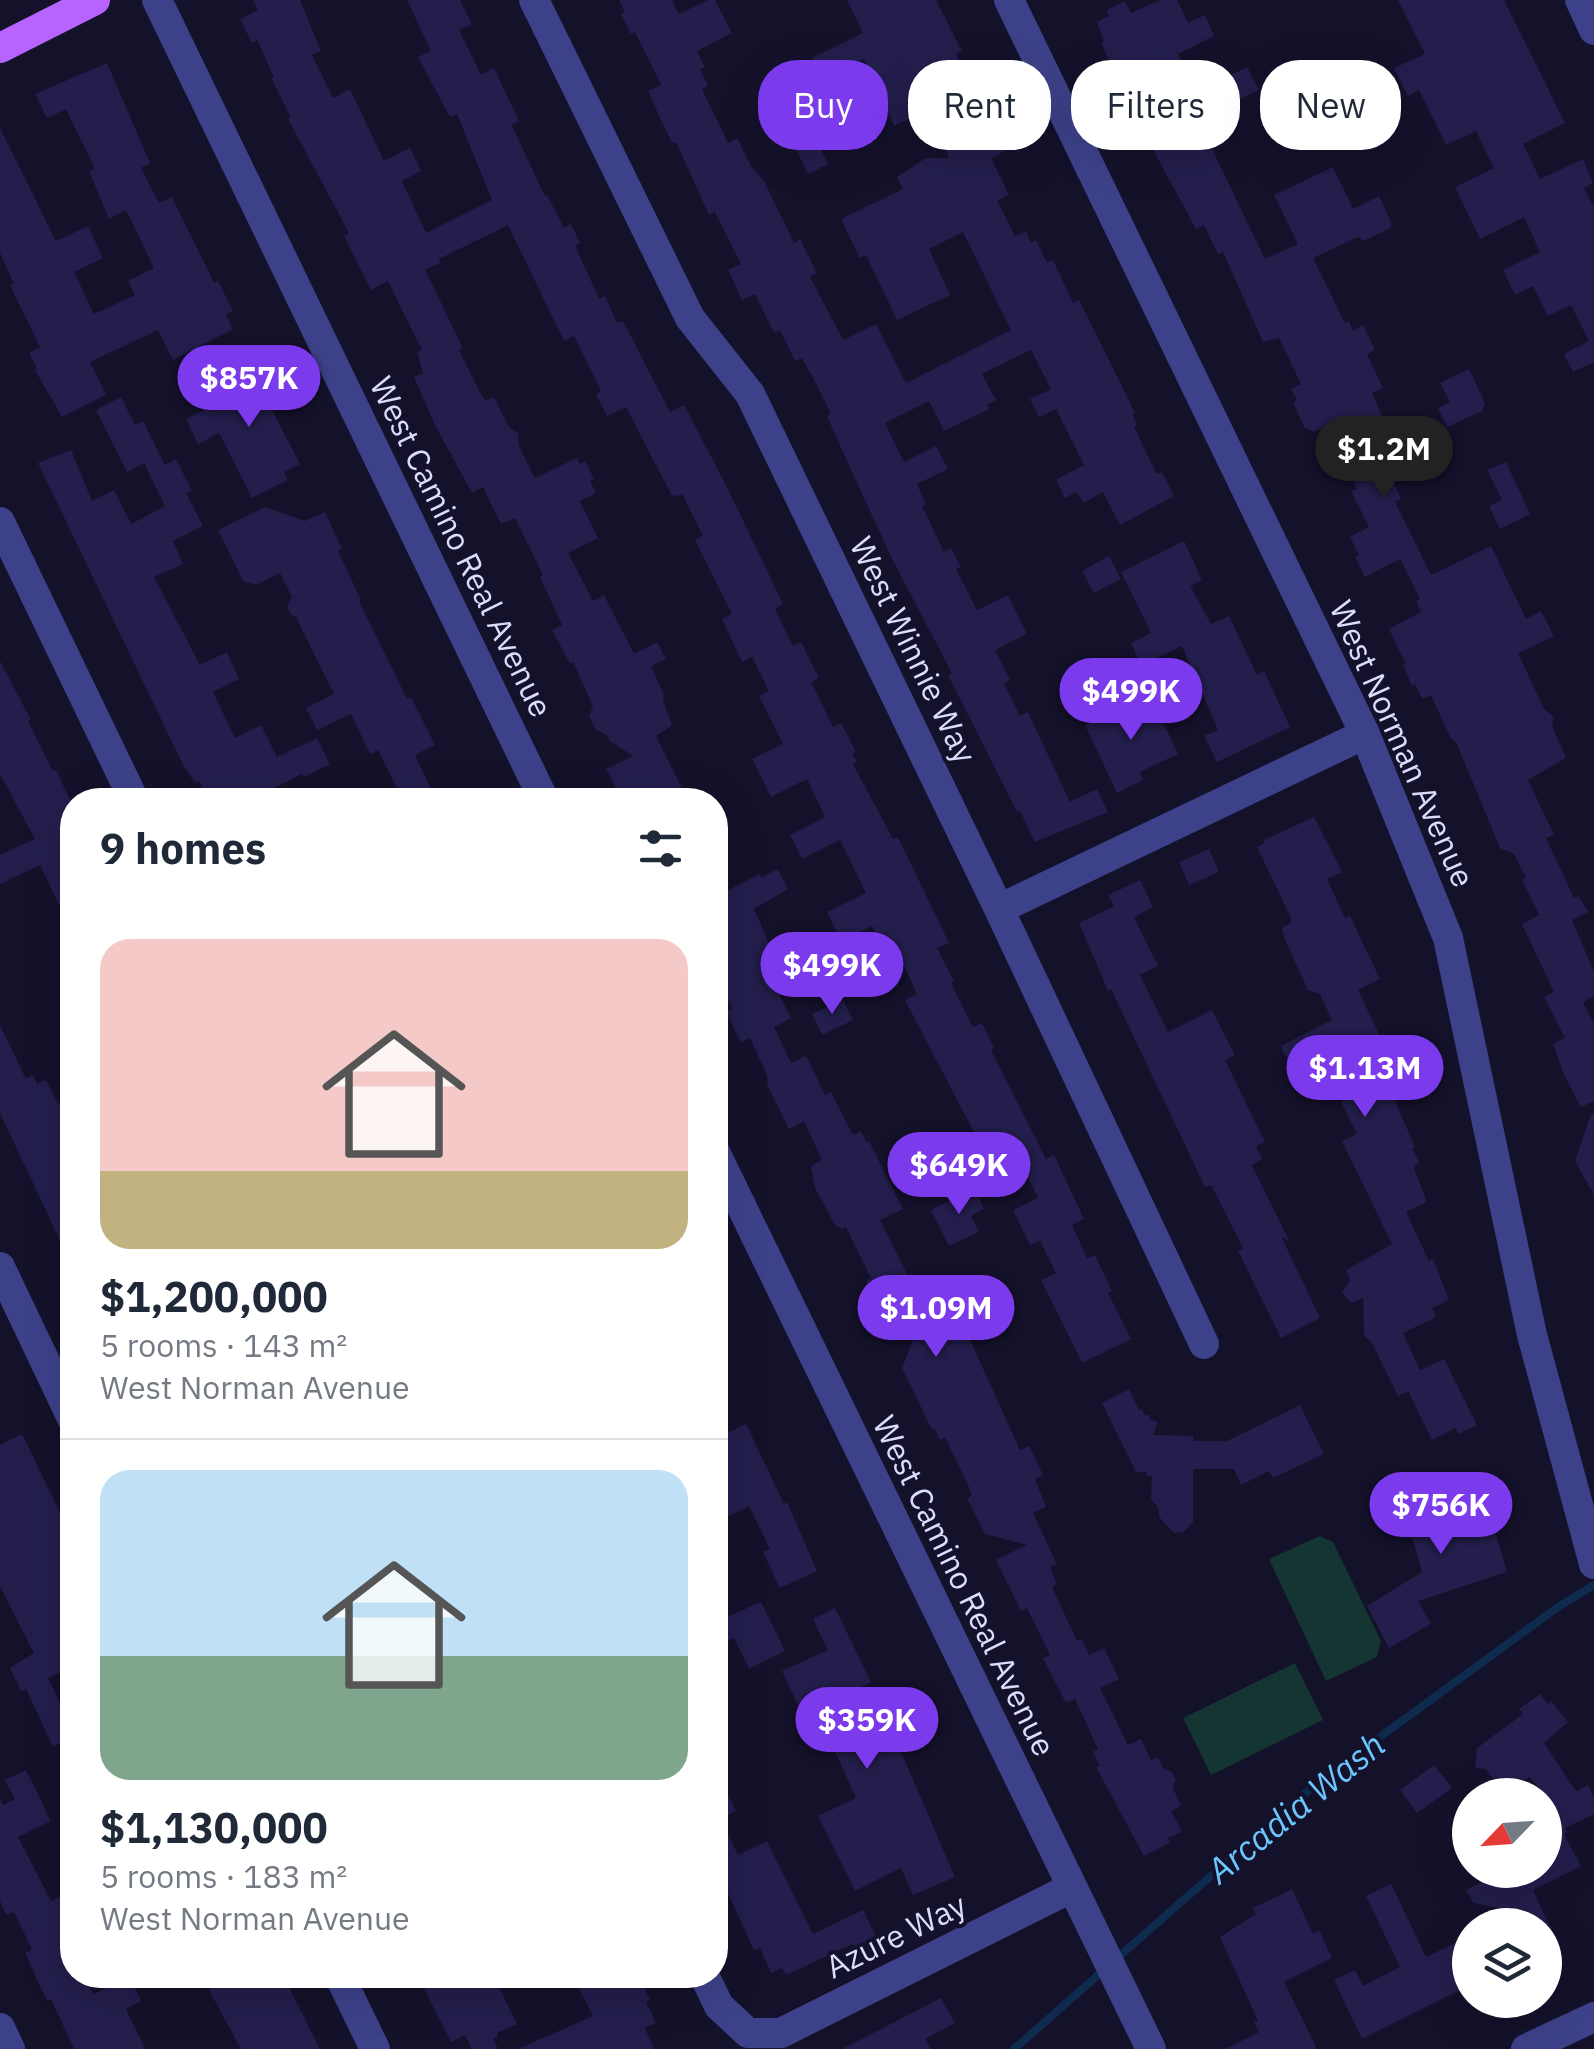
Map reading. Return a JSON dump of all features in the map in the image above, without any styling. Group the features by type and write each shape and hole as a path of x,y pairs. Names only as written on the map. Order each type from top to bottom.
{"main road":[{"path":"0,48 94,0"}],"street":[{"name":"West Camino Real Avenue","path":"157,0 538,788"},
{"name":"West Winnie Way","path":"534,0 690,318 750,394 1204,1344"},
{"name":"West Norman Avenue","path":"1009,0 1365,734 1448,938 1532,1334 1594,1564"},
{"path":"1580,0 1594,30"},
{"path":"0,522 128,788"},
{"path":"999,909 1365,734"},
{"name":"West Camino Real Avenue","path":"728,1179 1151,2049"},
{"path":"0,1267 60,1393"},
{"name":"Azure Way","path":"710,1988 719,2006 748,2033 781,2032 1071,1888"},
{"path":"345,1988 375,2049"},
{"path":"1526,2049 1594,2017"},
{"path":"0,2028 10,2049"}],"green space":[{"path":"1320,1536 1333,1542 1381,1641 1377,1657 1326,1681 1269,1559"},
{"path":"1295,1663 1323,1720 1211,1775 1183,1718"}],"building":[{"path":"253,0 300,0 321,51 312,55 333,98 350,89 384,161 410,148 421,171 402,181 426,233 492,200 457,114 450,117 418,57 431,51 407,0 460,0 472,24 459,30 481,75 494,68 519,121 511,124 564,228 571,224 580,243 575,246 599,298 605,296 617,323 623,321 670,412 684,405 728,489 783,604 775,609 793,646 801,642 819,678 811,682 833,727 841,723 856,752 852,754 857,762 853,764 893,839 898,837 949,943 937,948 954,981 951,983 973,1027 982,1023 994,1048 991,1050 1046,1159 1054,1155 1084,1219 1072,1225 1087,1258 1095,1255 1112,1291 1108,1293 1131,1339 1082,1363 1041,1280 1056,1273 1040,1241 1030,1245 1013,1210 1038,1198 1015,1150 979,1168 966,1144 977,1138 905,1000 917,994 901,959 891,963 872,926 841,941 827,912 866,893 840,840 802,859 790,835 825,817 807,779 771,797 752,759 783,744 759,696 769,691 752,657 742,662 722,619 732,614 695,540 703,536 683,495 672,496 626,407 607,416 596,394 601,391 574,336 564,341 508,225 425,270 481,394 486,401 494,397 509,427 518,433 519,446 535,478 577,458 580,464 585,461 596,493 580,501 598,538 568,553 593,601 604,595 634,654 657,642 666,659 651,666 672,725 656,736 682,788 616,788 606,769 633,756 596,730 589,716 593,706 573,662 570,664 552,630 562,625 515,518 501,524 483,487 472,493 435,425 414,377 423,373 417,352 422,350 388,281 371,290 344,236 349,233 288,119 291,118 257,40 252,43 240,19 258,10"},
{"path":"619,0 672,0 679,14 715,0 732,33 697,51 708,86 702,89 728,143 737,138 751,166 764,181 794,243 800,239 817,273 810,277 843,340 876,324 906,383 1011,330 963,232 929,249 950,295 897,320 866,255 860,258 841,219 903,189 897,177 926,158 949,158 946,150 1005,150 991,158 1009,195 997,201 1015,236 1026,231 1031,243 1036,240 1047,263 1053,260 1073,303 1079,300 1135,413 1134,426 1144,448 1174,496 1120,525 1103,492 1083,503 1077,492 1065,498 1056,480 1084,465 1056,409 1039,417 1030,399 1051,389 1031,350 982,374 996,400 987,405 989,409 944,431 929,401 885,423 904,462 936,446 948,469 917,484 926,504 922,506 944,552 951,548 961,567 956,569 977,610 1008,595 1027,634 995,650 1010,680 1004,683 1020,716 1028,712 1070,802 1097,789 1108,812 1035,842 893,561 814,380 802,358 795,361 780,330 774,333 755,294 742,300 728,270 741,264 715,212 709,215 676,142 672,143 660,118 648,91 661,85 635,32 631,34 621,14 625,12"},
{"path":"847,0 936,0 962,51 956,54 959,60 908,60 908,119 894,126 888,113 888,60 812,58 863,33"},
{"path":"1160,0 1177,0 1188,23 1205,15 1214,36 1178,54 1181,60 1109,60 1097,22 1109,16 1107,10 1125,1 1131,13"},
{"path":"1398,0 1504,0 1565,123 1523,144 1540,179 1583,159 1593,183 1584,188 1594,207 1594,362 1573,372 1564,354 1589,341 1571,305 1548,316 1533,286 1515,295 1503,270 1540,252 1524,217 1480,239 1455,187 1494,168 1476,131 1446,145 1419,90 1408,96 1401,82 1401,65 1425,54"},
{"path":"107,63 150,163 141,168 159,203 172,197 214,283 218,281 233,311 226,315 233,329 173,360 158,330 90,362 106,395 62,417 35,370 29,353 40,347 10,285 14,284 0,253 0,128 56,241 88,226 103,258 74,272 94,314 135,295 128,281 154,268 126,210 109,219 89,171 95,169 66,109 47,118 35,94"},
{"path":"1247,67 1259,90 1240,99 1240,70"},
{"path":"796,150 821,150 828,164 808,174"},
{"path":"1153,150 1212,150 1265,259 1298,244 1274,195 1333,167 1353,209 1379,196 1392,224 1364,241 1358,237 1313,258 1345,323 1349,321 1353,331 1363,325 1375,350 1367,354 1383,388 1372,393 1389,431 1399,426 1416,465 1391,477 1401,499 1395,502 1431,575 1491,546 1526,619 1541,611 1554,636 1518,653 1544,709 1554,717 1552,726 1566,758 1528,780 1554,835 1546,838 1574,898 1579,896 1588,912 1572,920 1594,972 1594,996 1583,1002 1594,1024 1594,1101 1581,1107 1553,1044 1565,1038 1544,997 1554,992 1522,924 1539,915 1522,880 1526,878 1514,854 1500,848 1456,742 1431,695 1422,699 1415,684 1412,686 1389,629 1421,612 1416,601 1420,599 1400,559 1365,577 1355,557 1359,555 1350,537 1369,527 1351,491 1357,489 1347,461 1364,452 1347,416 1313,432 1304,427 1291,389 1301,384 1279,338 1263,342 1223,252 1218,254 1204,225 1196,229"},
{"path":"259,361 272,387 267,389 273,402 269,404 300,464 284,472 288,480 252,498 219,433 198,444 186,419 221,402 217,395 228,388 224,379"},
{"path":"1469,369 1485,403 1482,411 1447,427 1438,408 1450,402 1440,383"},
{"path":"121,397 135,425 143,421 165,465 176,459 192,491 186,493 203,526 173,541 183,564 154,577 200,665 227,652 239,679 213,692 235,738 261,725 277,757 317,738 330,764 274,788 202,788 184,767 38,463 71,450 92,501 114,490 131,524 165,506 144,463 127,472 96,410"},
{"path":"1506,462 1530,514 1500,529 1489,506 1502,500 1487,470"},
{"path":"265,507 305,521 325,512 359,601 407,699 411,697 435,745 415,755 430,788 397,788 378,750 370,754 351,714 317,730 306,708 334,694 296,617 287,607 292,597 280,573 256,585 243,581 218,530"},
{"path":"1184,541 1202,580 1190,586 1211,624 1229,616 1257,675 1264,671 1290,727 1217,762 1204,736 1218,730 1182,646 1141,665 1131,643 1151,633 1121,572"},
{"path":"1109,556 1121,579 1094,593 1082,571"},
{"path":"0,661 64,788 60,788 60,906 40,865 0,884 0,855 35,839 0,774"},
{"path":"1132,700 1138,712 1155,705 1178,754 1140,772 1143,780 1117,793 1085,725"},
{"path":"1314,817 1342,872 1327,879 1380,979 1358,990 1408,1095 1395,1101 1415,1147 1412,1148 1419,1162 1414,1168 1427,1202 1406,1212 1429,1261 1433,1259 1449,1300 1432,1308 1436,1317 1403,1333 1420,1370 1444,1359 1477,1425 1458,1434 1456,1428 1432,1440 1408,1391 1398,1396 1372,1343 1364,1335 1363,1298 1352,1303 1342,1293 1350,1280 1346,1270 1392,1244 1342,1141 1357,1134 1341,1102 1350,1098 1333,1062 1297,1080 1281,1046 1332,1020 1320,994 1308,990 1285,940 1282,928 1291,923 1291,918 1257,847"},
{"path":"1209,849 1219,872 1189,885 1179,862"},
{"path":"778,869 788,889 754,909 782,973 771,978 791,1018 774,1027 791,1063 806,1056 825,1095 831,1092 853,1135 861,1131 869,1141 903,1209 880,1220 939,1338 965,1329 1020,1450 1029,1446 1043,1475 1035,1479 1046,1507 1033,1513 1057,1564 1050,1567 1057,1584 1052,1587 1077,1641 1082,1639 1089,1655 1104,1648 1119,1679 1100,1688 1128,1745 1141,1739 1151,1760 1158,1757 1176,1780 1173,1788 1181,1806 1171,1811 1182,1832 1144,1856 1096,1767 1100,1766 1093,1752 1098,1749 1075,1699 1066,1703 1043,1658 1050,1655 1027,1608 1021,1611 996,1560 1027,1545 985,1534 945,1437 940,1440 932,1430 902,1368 919,1325 888,1341 866,1280 871,1278 846,1227 835,1225 815,1188 811,1166 822,1160 804,1121 789,1129 750,1038 741,1043 728,1016 732,1009 728,1001 728,890 760,874 761,878"},
{"path":"1140,880 1153,907 1134,917 1158,966 1140,975 1168,1032 1212,1010 1235,1055 1225,1060 1265,1142 1256,1146 1262,1159 1252,1165 1320,1318 1281,1338 1238,1251 1243,1248 1211,1185 1205,1187 1111,989 1108,991 1079,923 1114,906 1108,895"},
{"path":"843,1000 853,1020 822,1035 812,1014"},
{"path":"0,1025 26,1079 33,1075 37,1084 46,1080 60,1103 60,1240 0,1113"},
{"path":"1594,1114 1594,1195 1575,1161"},
{"path":"974,1188 984,1209 971,1216 979,1232 949,1246 931,1210"},
{"path":"1129,1389 1139,1410 1158,1422 1153,1435 1193,1436 1193,1441 1227,1441 1300,1405 1324,1454 1273,1478 1269,1471 1241,1485 1234,1469 1193,1469 1193,1522 1184,1532 1174,1533 1159,1517 1159,1509 1151,1499 1152,1476 1136,1472 1102,1403"},
{"path":"746,1424 817,1571 780,1588 763,1552 770,1549 749,1506 728,1516 728,1433"},
{"path":"22,1434 60,1512 60,1672 48,1678 60,1703 60,1743 53,1747 26,1689 21,1691 10,1668 34,1653 0,1586 0,1445"},
{"path":"1481,1483 1507,1572 1418,1601 1431,1624 1389,1648 1367,1606 1422,1572 1405,1512 1413,1510 1410,1499"},
{"path":"761,1602 785,1651 749,1669 734,1638 728,1641 728,1616"},
{"path":"835,1608 871,1682 842,1696 881,1708 890,1718 955,1877 913,1895 901,1868 855,1891 818,1816 856,1798 818,1713 805,1720 782,1671 828,1650 813,1619"},
{"path":"1540,1694 1548,1704 1551,1701 1568,1722 1544,1743 1576,1791 1588,1785 1594,1797 1594,1814 1565,1828 1568,1832 1564,1834 1581,1866 1562,1876 1562,1778 1492,1778 1486,1769 1475,1768 1477,1748 1523,1714 1519,1709"},
{"path":"1434,1765 1452,1788 1417,1813 1400,1790"},
{"path":"26,1770 51,1821 18,1837 51,1901 60,1897 60,1988 90,1988 94,1994 107,1988 135,1988 141,2001 126,2009 145,2049 74,2049 51,1999 47,2001 25,1953 32,1950 14,1912 6,1915 0,1901 0,1798 3,1805 15,1799 5,1780"},
{"path":"728,1794 736,1811 728,1815"},
{"path":"728,1834 738,1855 767,1841 813,1934 863,1910 877,1938 856,1949 853,1944 786,1975 782,1968 771,1973 760,1948 754,1950 728,1894"},
{"path":"1391,1884 1426,1957 1452,1945 1452,1994 1362,2039 1334,1980 1355,1970 1363,1986 1400,1967 1366,1896"},
{"path":"1537,1888 1533,1890 1541,1908 1498,1908 1473,1903 1466,1890"},
{"path":"1292,1889 1313,1934 1319,1930 1332,1958 1284,1982 1317,2049 1225,2049 1259,2032 1254,2022 1258,2021 1220,1937 1256,1914 1253,1908"},
{"path":"290,1988 320,2049 241,2049 209,1990"},
{"path":"499,1988 517,2024 497,2033 498,2037 493,2039 498,2049 472,2049 465,2035 451,2042 424,1989"},
{"path":"579,1988 644,1988 656,2023 645,2028 654,2049 518,2049 593,2016"},
{"path":"941,1998 955,2023 925,2039 931,2049 842,2049"}],"waterway":[{"name":"Arcadia Wash","path":"1115,1960 1317,1783 1558,1607 1594,1585"},
{"name":"Arcadia Wash","path":"1014,2049 1104,1970"}]}
